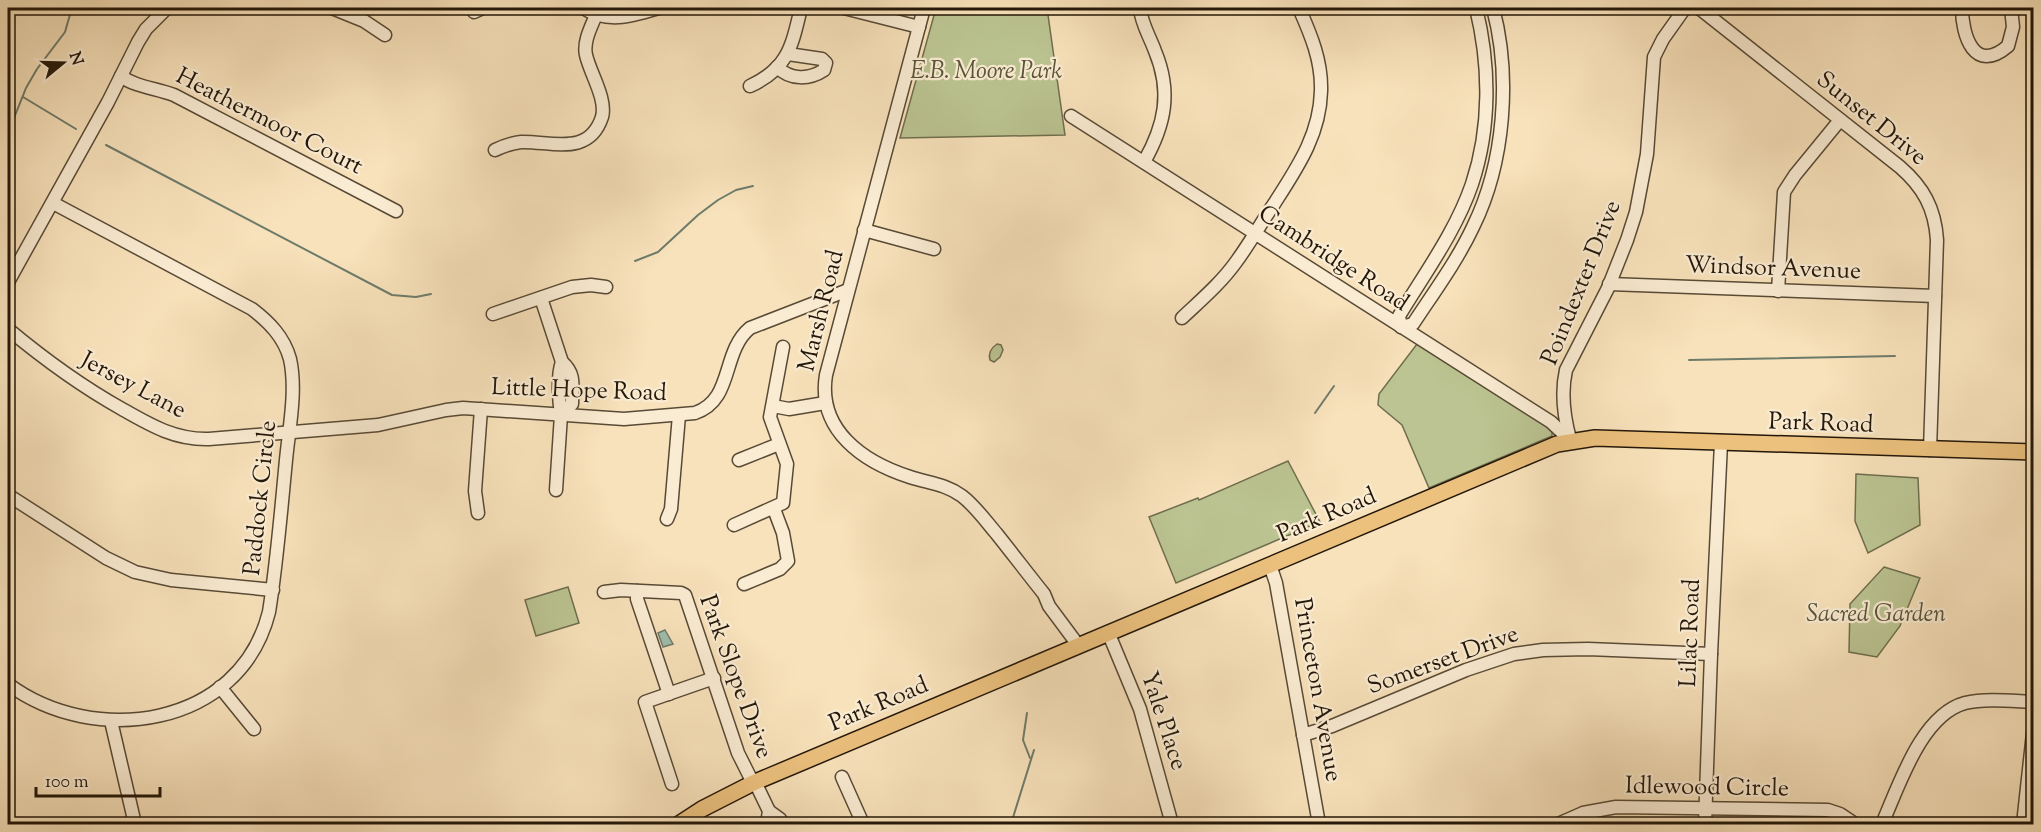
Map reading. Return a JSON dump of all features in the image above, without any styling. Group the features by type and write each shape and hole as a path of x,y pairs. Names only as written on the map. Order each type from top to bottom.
{"main road":[{"name":"Park Road","path":"679,825 702,809 754,782 1550,446 1570,440 1595,438 2034,452"}],"street":[{"path":"8,282 146,29 167,8"},
{"path":"332,8 364,21 385,35"},
{"path":"583,8 596,15 620,18 659,8"},
{"path":"750,86 777,67 788,54 801,8"},
{"path":"844,8 919,27"},
{"name":"Marsh Road","path":"924,8 826,375 825,403 837,430 860,452 898,473 940,485 964,497 974,506 1044,594 1052,610 1081,644"},
{"path":"1140,8 1143,22 1159,60 1165,101 1159,132 1144,162"},
{"path":"1182,318 1236,262 1304,156 1315,130 1321,84 1318,56 1299,8"},
{"path":"1476,8 1484,44 1486,70 1484,129 1472,183 1460,213 1399,316 1401,327 1413,324 1461,249 1474,224 1488,186 1501,133 1503,49 1493,8"},
{"name":"Poindexter Drive","path":"1570,440 1564,406 1566,370 1610,284 1627,240 1642,183 1650,124 1654,57 1663,39 1685,8"},
{"name":"Sunset Drive","path":"1699,8 1900,167 1918,184 1926,196 1932,209 1936,231 1930,450"},
{"path":"1962,8 1964,33 1969,43 1975,51 1983,55 1994,55 2008,46 2013,27 2011,8"},
{"path":"495,150 518,142 567,145 581,142 600,124 603,112 599,93 585,53 588,34 596,15"},
{"path":"777,67 785,75 799,78 816,75 824,70 826,63 822,59 788,54"},
{"name":"Heathermoor Court","path":"121,76 135,84 157,88 174,95 396,212"},
{"name":"Cambridge Road","path":"1071,116 1551,422 1570,440"},
{"path":"1778,291 1784,192 1840,120"},
{"path":"1484,129 1501,133"},
{"name":"Paddock Circle","path":"8,684 27,697 61,713 92,720 111,721 169,714 205,698 220,687 243,666 267,620 273,590 289,432 292,386 289,358 279,335 266,319 252,309 52,203"},
{"path":"864,230 934,249"},
{"name":"Windsor Avenue","path":"1610,284 1935,296"},
{"path":"493,314 572,287 606,287"},
{"name":"Little Hope Road","path":"289,432 378,425 446,410 481,409 624,418 695,414 715,402 735,346 750,328 848,290"},
{"path":"541,298 562,362 570,369 572,379 572,404 561,415 556,490"},
{"name":"Jersey Lane","path":"8,329 53,366 81,385 170,434 201,439 289,432"},
{"path":"734,525 783,504 788,469 770,417 783,346"},
{"path":"773,406 789,409 825,403"},
{"path":"478,513 475,491 481,409"},
{"path":"666,519 671,509 679,415"},
{"name":"Lilac Road","path":"1705,825 1721,443"},
{"path":"739,460 779,444"},
{"path":"8,495 106,558 135,572 171,580 273,590"},
{"path":"744,584 780,569 788,561 783,534 774,509"},
{"name":"Princeton Avenue","path":"1270,565 1276,584 1319,825"},
{"path":"637,591 637,599 669,694"},
{"name":"Park Slope Drive","path":"604,592 637,591 685,594 738,753 769,811"},
{"name":"Yale Place","path":"1108,632 1140,710 1172,825"},
{"name":"Somerset Drive","path":"1303,735 1332,726 1466,670 1514,654 1544,650 1588,649 1711,654"},
{"path":"672,784 645,702 714,678"},
{"path":"220,687 254,729"},
{"path":"1882,825 1923,738 1930,726 1943,713 1960,705 1978,701 2034,702"},
{"path":"111,721 135,825"},
{"path":"2023,825 2034,724"},
{"path":"842,777 863,825"},
{"name":"Idlewood Circle","path":"1558,825 1583,813 1609,807 1828,810 1840,814 1855,825"},
{"path":"767,825 769,811 780,819 783,825"}],"green space":[{"name":"E.B. Moore Park","path":"936,8 1047,8 1065,135 900,138"},
{"path":"997,344 1001,345 1003,350 994,362 990,360 990,353"},
{"path":"1417,344 1547,426 1552,436 1429,488 1402,425 1378,405 1379,394"},
{"path":"1288,461 1320,522 1176,583 1149,517 1198,498 1199,500"},
{"path":"1856,474 1918,478 1920,525 1868,553 1855,521"},
{"name":"Sacred Garden","path":"1884,567 1920,578 1900,626 1877,657 1849,652 1850,604"},
{"path":"568,587 579,623 536,636 525,600"}],"shaded area":[{"path":"665,630 673,644 663,647 658,633"}],"waterway":[{"path":"8,133 26,88 37,69 65,32 74,8"},
{"path":"23,97 76,129"},
{"path":"106,145 392,295 416,297 431,294"},
{"path":"635,261 658,252 718,200 736,190 753,186"},
{"path":"1689,360 1895,356"},
{"path":"1315,413 1334,386"},
{"path":"1027,713 1023,740 1030,758"},
{"path":"1011,824 1034,750"}]}
